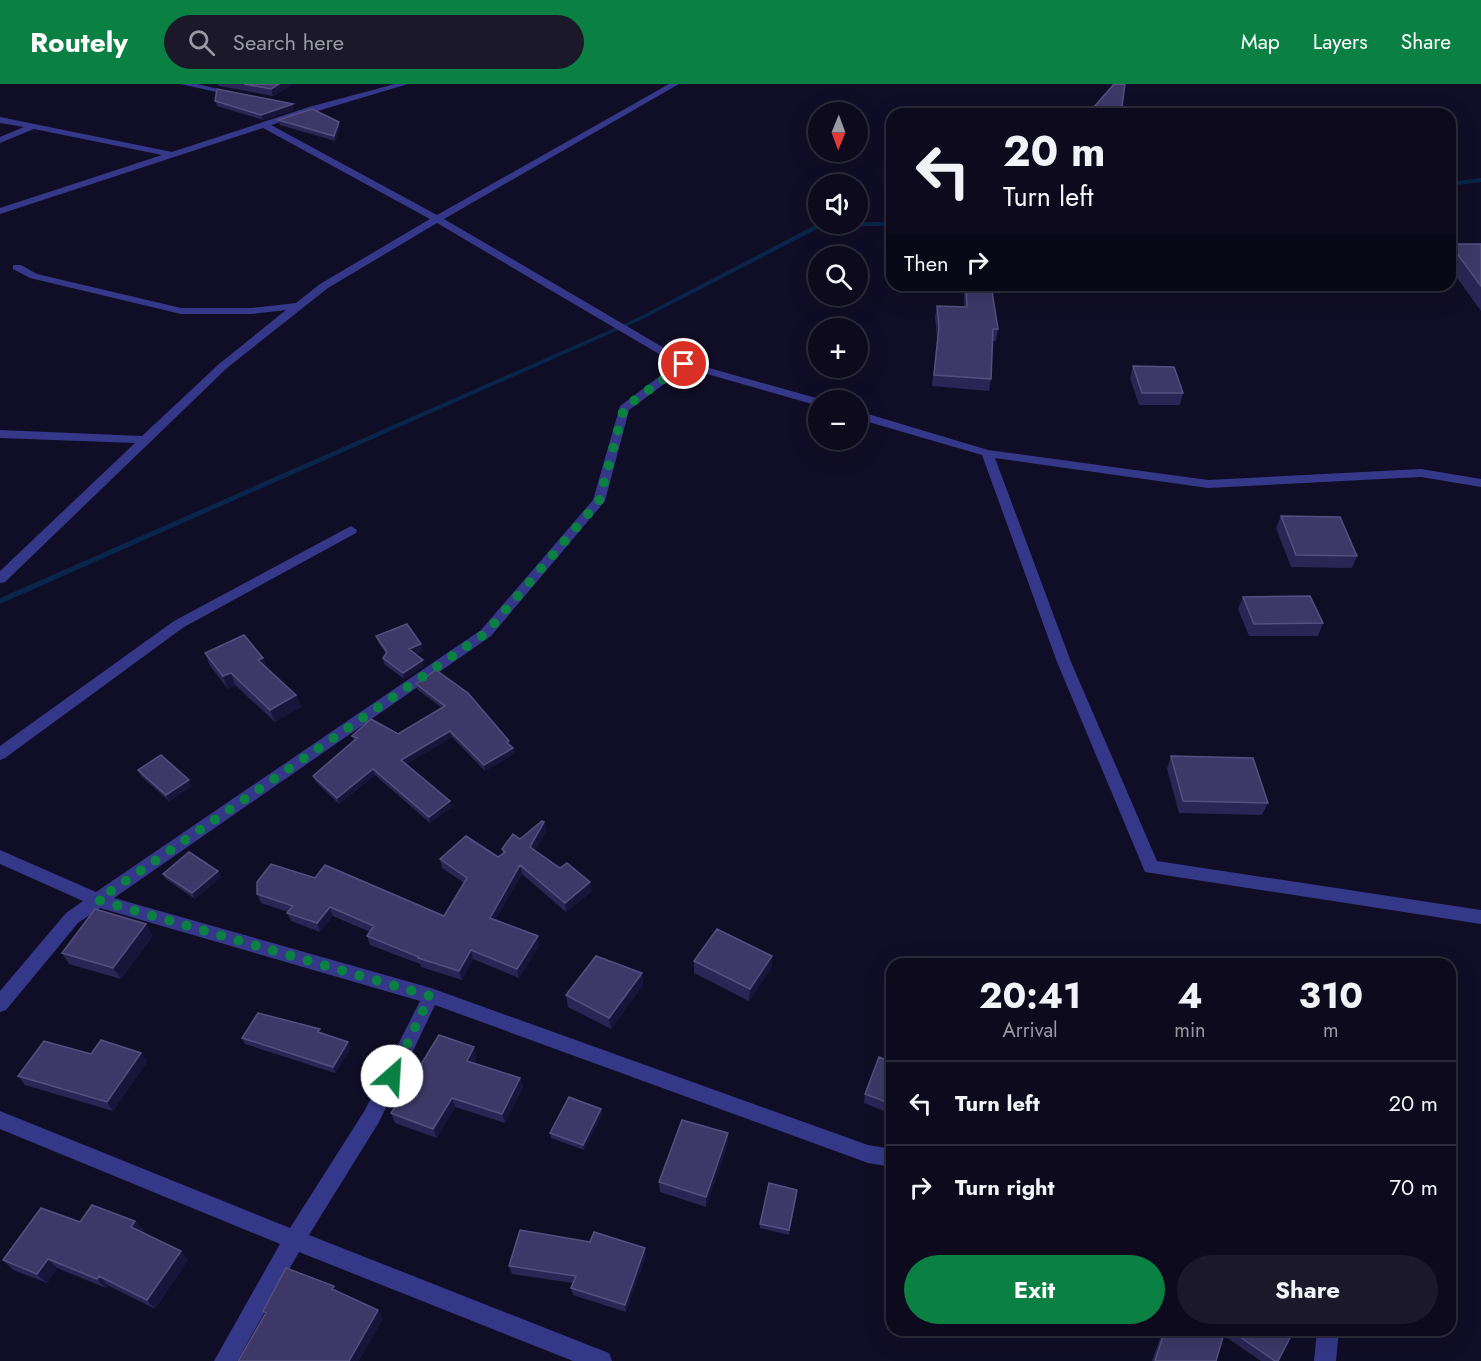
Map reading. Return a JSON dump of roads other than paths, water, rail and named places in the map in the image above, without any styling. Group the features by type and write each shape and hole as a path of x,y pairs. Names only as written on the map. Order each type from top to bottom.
{"street":[{"path":"183,84 242,95"},
{"path":"0,212 263,124 404,84"},
{"path":"0,579 223,366 324,286 675,84"},
{"path":"288,104 312,109"},
{"path":"0,120 173,154"},
{"path":"263,124 437,219 684,364 808,400"},
{"path":"0,140 35,126"},
{"path":"17,267 34,276 181,311 251,311 299,306"},
{"path":"0,1004 72,918 486,633 599,501 624,408 684,364"},
{"path":"868,418 987,453 1208,484 1421,473 1481,483"},
{"path":"0,434 144,440"},
{"path":"987,453 1064,662 1151,867 1481,917"},
{"path":"0,754 178,624 351,531"},
{"path":"0,858 98,900 430,996 868,1155 886,1157"},
{"path":"225,1361 294,1240 372,1116 430,996"},
{"path":"0,1120 294,1240 601,1361"},
{"path":"1326,1361 1328,1336"}],"waterway":[{"path":"1456,183 1481,180"},
{"path":"0,601 639,319 822,224 886,224"}]}
